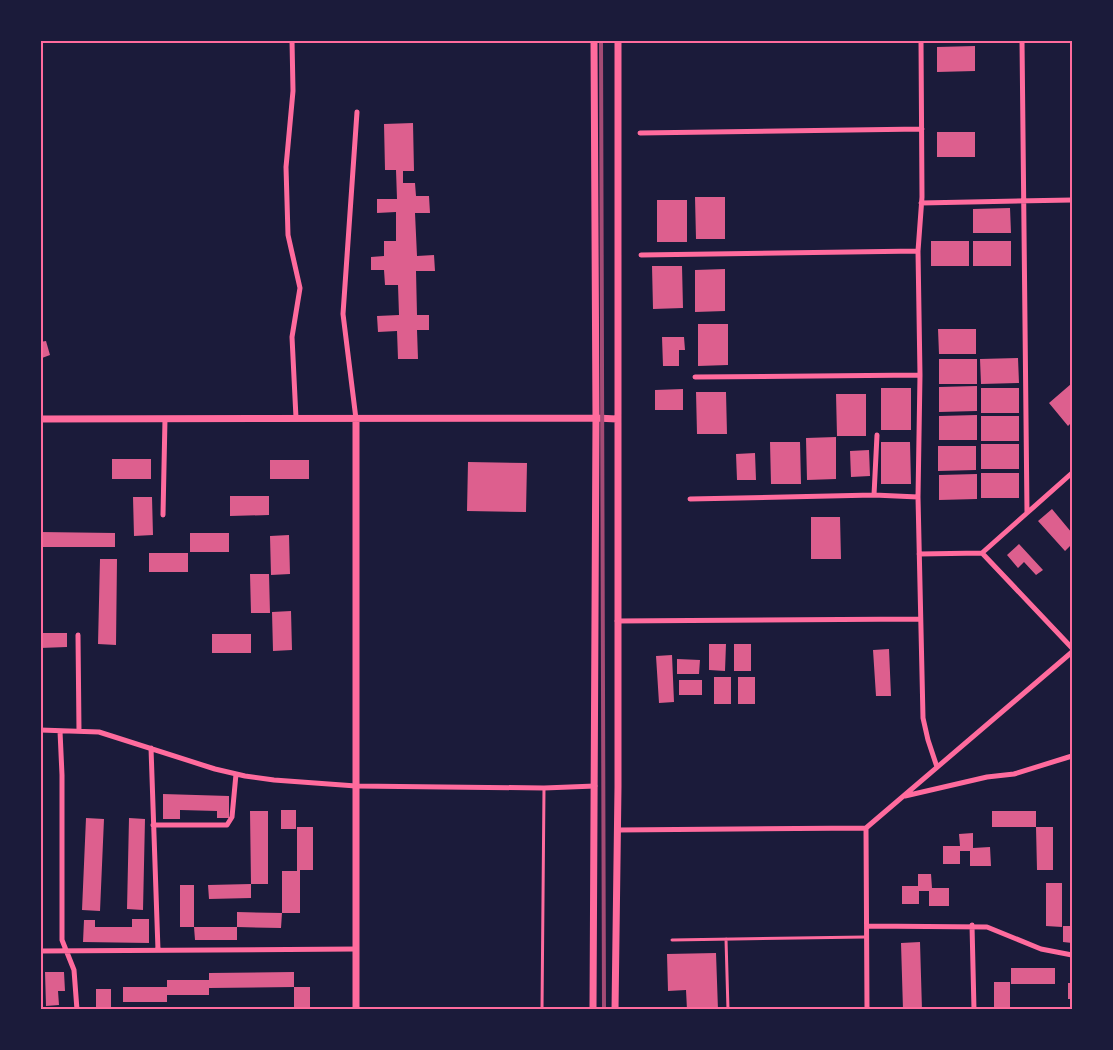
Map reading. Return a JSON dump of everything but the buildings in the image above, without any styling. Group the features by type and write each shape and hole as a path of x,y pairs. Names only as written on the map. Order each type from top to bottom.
{"street":[{"path":"292,40 293,91 286,167 288,235 300,288 292,336 296,418"},
{"path":"593,1010 596,418 594,40"},
{"path":"615,1010 618,830 618,40"},
{"path":"921,40 921,203 918,251 920,619 923,718 938,767"},
{"path":"1022,40 1027,513"},
{"path":"356,1010 356,419 343,314 357,112"},
{"path":"640,133 922,129"},
{"path":"921,203 1072,200"},
{"path":"641,255 918,251"},
{"path":"695,376 920,375"},
{"path":"40,419 617,419"},
{"path":"163,515 165,419"},
{"path":"874,495 877,435"},
{"path":"919,554 982,553 1072,474"},
{"path":"690,499 874,495 918,497"},
{"path":"618,830 866,828 1072,650 982,553"},
{"path":"617,621 920,619"},
{"path":"78,635 79,732"},
{"path":"40,730 99,732 236,774 274,780 356,786 544,788 595,786"},
{"path":"60,731 62,940 74,970 77,1010"},
{"path":"151,748 158,950"},
{"path":"903,796 987,777 1014,774 1072,756"},
{"path":"153,825 227,825 232,817 236,774"},
{"path":"866,828 867,1010"},
{"path":"867,926 972,925 998,930 1041,949 1072,955"},
{"path":"972,925 974,1010"},
{"path":"40,951 356,950"}],"lane":[{"path":"542,1010 544,788"},
{"path":"672,940 867,937"},
{"path":"726,939 728,1010"}],"railway":[{"path":"601,40 604,1010"}]}
